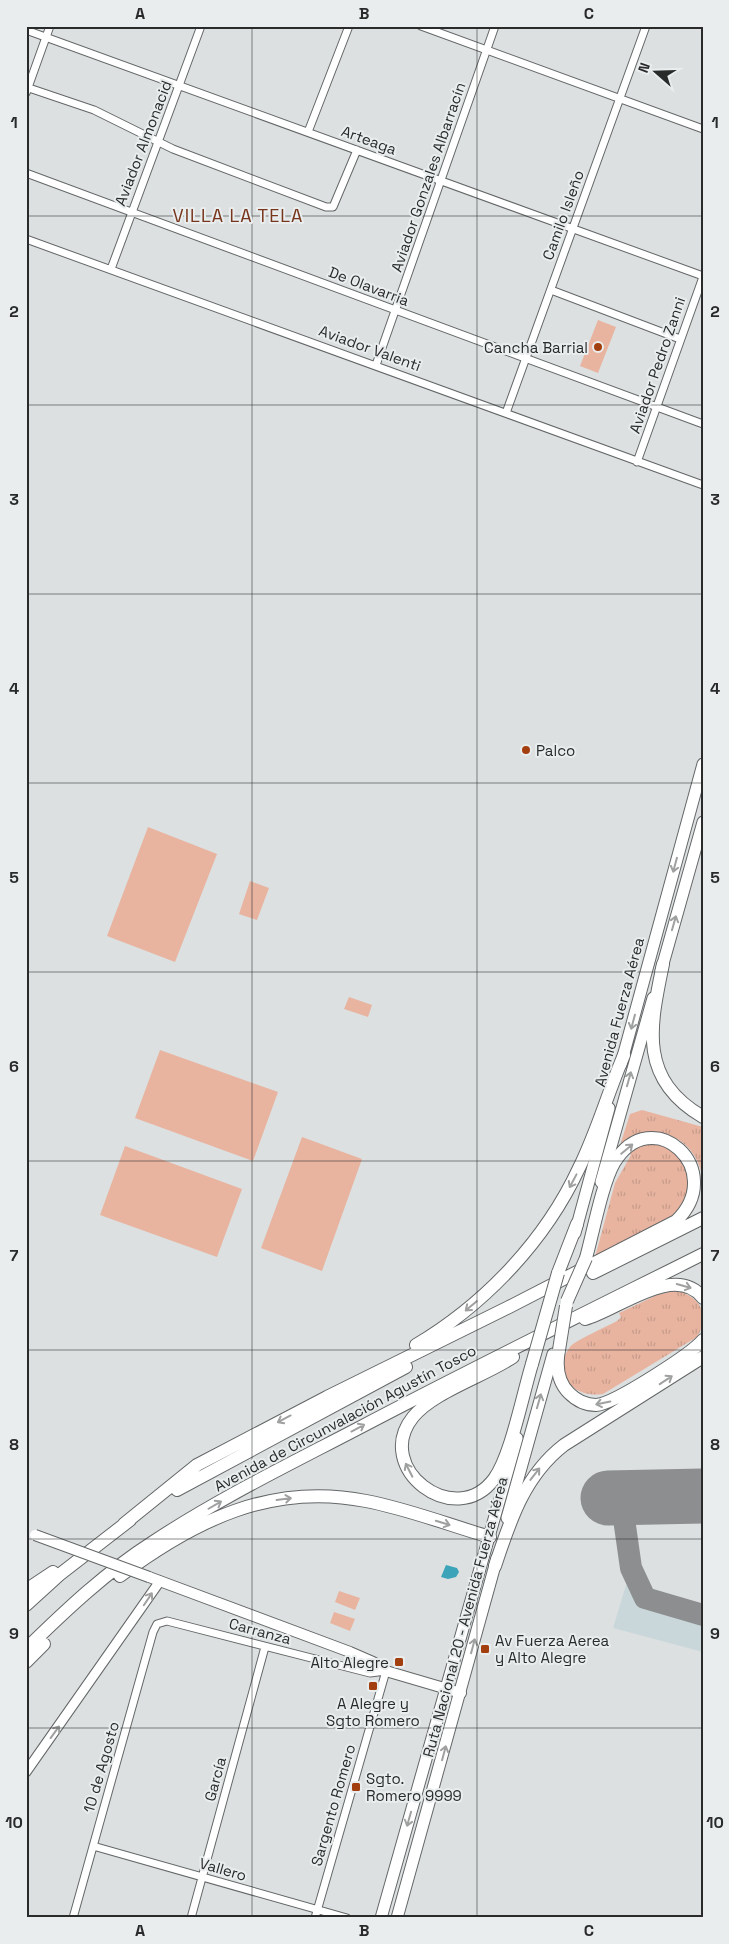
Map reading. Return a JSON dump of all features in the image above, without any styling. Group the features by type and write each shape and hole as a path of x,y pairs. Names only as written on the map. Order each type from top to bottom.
{"highway":[{"path":"663,964 652,1025 656,1062 672,1093 686,1106 703,1117"},
{"path":"327,1397 442,1328 491,1288 521,1257 550,1219 580,1168 624,1055"},
{"path":"124,1524 197,1465 327,1397 509,1307 676,1221 690,1206 698,1182 694,1165 684,1150 676,1144 657,1138 638,1141 624,1150 609,1174 582,1260 567,1303 556,1352 557,1368 562,1385 580,1401 596,1405 614,1400 688,1353 703,1340"},
{"name":"Avenida de Circunvalación Agustín Tosco","path":"26,1606 100,1541 201,1476 339,1402 703,1218"},
{"path":"577,1224 561,1270 535,1362 504,1460 491,1483 474,1495 454,1498 432,1493 417,1482 411,1474 404,1455 405,1433 412,1417 430,1402 500,1366 554,1328 601,1315 643,1293 669,1284 685,1285 703,1298"},
{"name":"Avenida de Circunvalación Agustín Tosco","path":"26,1649 85,1593 130,1558 174,1529 261,1479 554,1328 703,1254"},
{"path":"495,1566 518,1502 531,1480 548,1459 571,1441 703,1357"},
{"path":"26,1662 86,1604 138,1563 196,1526 244,1507 286,1499 348,1498 384,1505 490,1537"},
{"path":"26,1590 100,1541"}],"main road":[{"name":"Avenida Fuerza Aérea","path":"577,1224 697,804 703,764"},
{"name":"Avenida Fuerza Aérea","path":"582,1260 703,822"},
{"name":"Ruta Nacional 20 - Avenida Fuerza Aérea","path":"397,1918 556,1352"},
{"name":"Ruta Nacional 20 - Avenida Fuerza Aérea","path":"381,1918 490,1537 535,1362"},
{"path":"31,1533 350,1652 373,1662 386,1671 460,1693"}],"street":[{"path":"50,26 27,89 94,110 158,143 326,207 333,206 357,150"},
{"name":"Aviador Almonacid","path":"111,269 202,26"},
{"path":"308,132 349,26"},
{"path":"421,26 703,129"},
{"name":"Aviador Gonzales Albarracín","path":"376,365 495,26"},
{"name":"Camilo Isleño","path":"506,413 646,26"},
{"name":"Arteaga","path":"26,30 703,276"},
{"name":"De Olavarria","path":"26,173 703,424"},
{"name":"Aviador Valenti","path":"26,239 703,485"},
{"name":"Aviador Pedro Zanni","path":"637,462 703,276"},
{"path":"551,290 680,339"},
{"path":"26,1772 160,1581"},
{"name":"Carranza","path":"157,1624 167,1621 370,1673 386,1671"},
{"name":"10 de Agosto","path":"73,1918 157,1624"},
{"name":"García","path":"191,1918 265,1647"},
{"name":"Sargento Romero","path":"315,1918 386,1671"},
{"name":"Vallero","path":"93,1846 347,1918"}],"shaded area":[{"path":"626,1585 703,1606 703,1652 613,1628"}],"green space":[{"name":"Cancha Barrial","path":"598,320 616,327 598,373 580,366"},
{"path":"148,827 217,854 175,962 107,936"},
{"path":"250,881 269,888 257,920 239,914"},
{"path":"349,997 372,1005 368,1017 344,1009"},
{"path":"160,1050 278,1092 253,1161 135,1118"},
{"path":"642,1110 703,1127 703,1178 701,1169 692,1152 679,1140 671,1136 649,1134 623,1145 621,1142 630,1114"},
{"path":"302,1137 362,1159 322,1271 261,1248"},
{"path":"657,1143 680,1153 692,1183 678,1212 595,1257 615,1183 631,1155 629,1153 643,1145"},
{"path":"125,1146 242,1189 217,1257 100,1215"},
{"path":"676,1290 691,1297 701,1308 703,1321 697,1337 603,1394 583,1392 568,1382 564,1375 564,1357 573,1344 617,1321 621,1317 619,1313 657,1295"},
{"path":"339,1591 360,1598 355,1610 335,1602"},
{"path":"334,1612 355,1619 350,1631 330,1623"}],"water":[{"path":"446,1565 457,1568 459,1572 456,1577 448,1579 441,1577"}],"taxiway":[{"path":"621,1498 631,1568 645,1598 703,1615"}],"runway":[{"path":"608,1498 703,1496"}],"place":[{"name":"Cancha Barrial","path":"598,347"},
{"name":"Palco","path":"526,750"},
{"name":"Av Fuerza Aerea y Alto Alegre","path":"485,1649"},
{"name":"Alto Alegre","path":"399,1662"},
{"name":"A Alegre y Sgto Romero","path":"373,1686"},
{"name":"Sgto. Romero 9999","path":"356,1787"}],"district":[{"name":"VILLA LA TELA","path":"238,215"}]}
